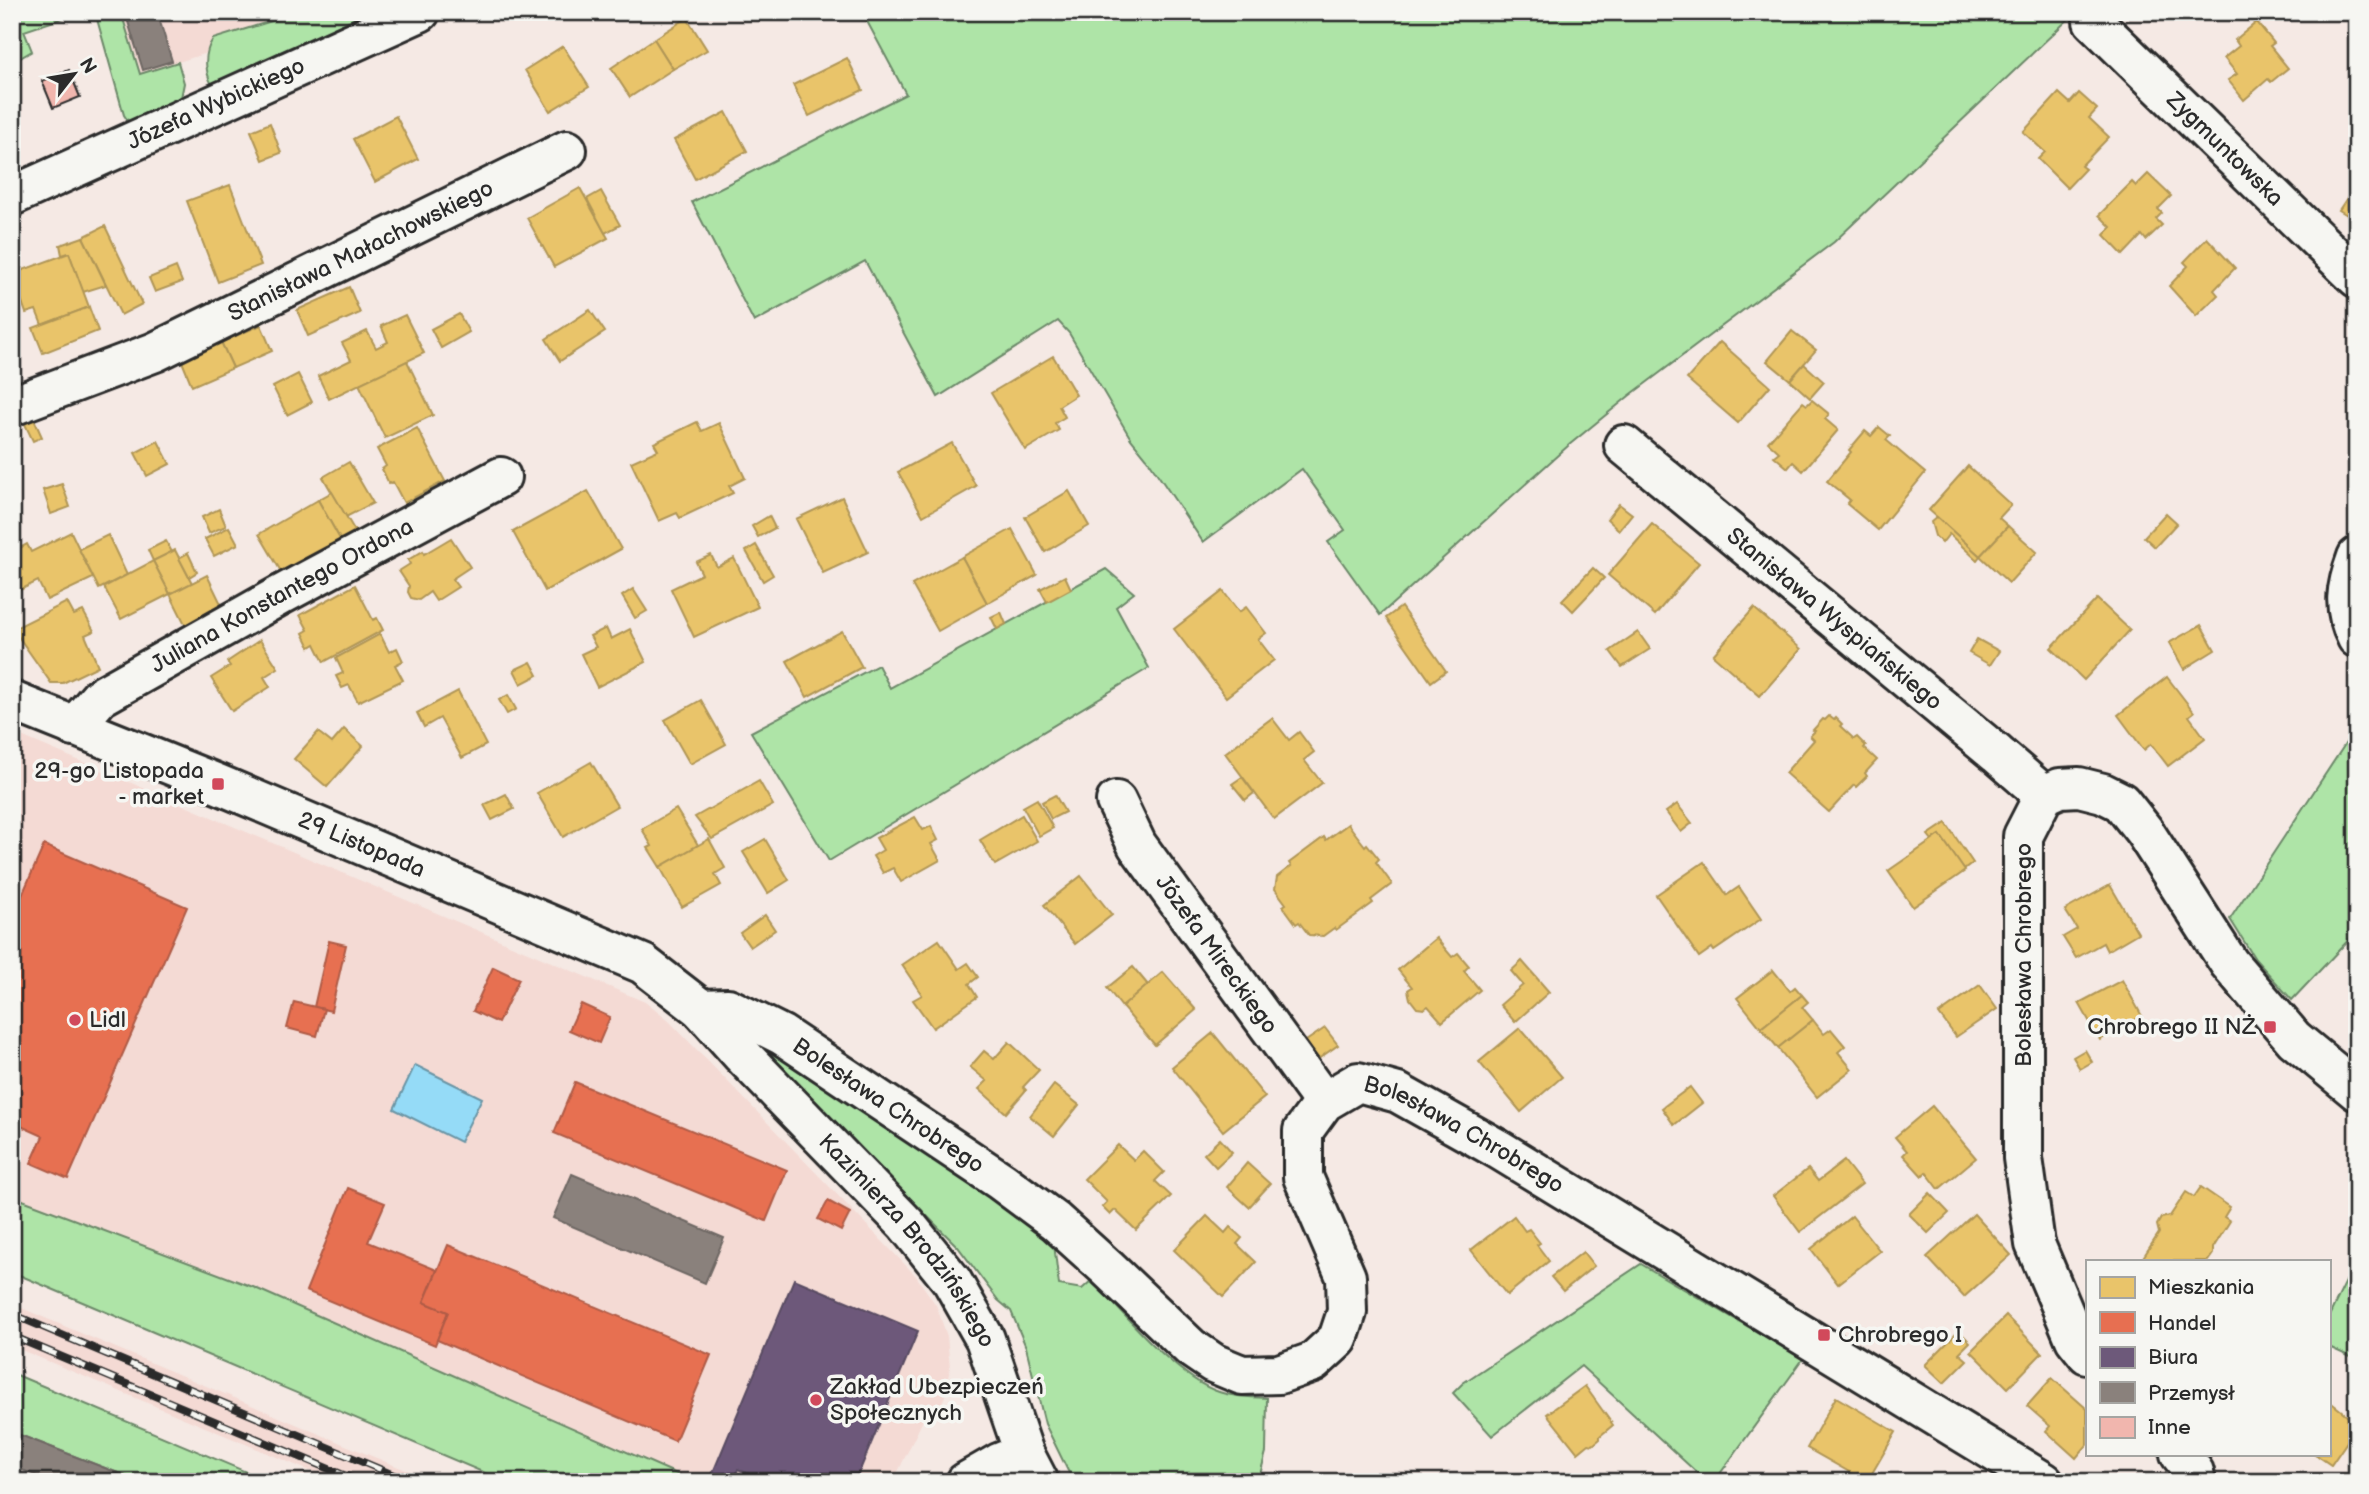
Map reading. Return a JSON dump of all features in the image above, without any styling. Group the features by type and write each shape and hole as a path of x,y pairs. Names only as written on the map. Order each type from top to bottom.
{"street":[{"name":"Józefa Wybickiego","path":"12,196 420,12"},
{"name":"Zygmuntowska","path":"2092,21 2357,278"},
{"name":"Stanisława Małachowskiego","path":"12,406 155,352 567,150"},
{"name":"Stanisława Wyspiańskiego","path":"1624,445 2044,795"},
{"name":"Juliana Konstantego Ordona","path":"74,727 100,697 279,596 501,477"},
{"path":"2357,557 2347,583 2347,607 2357,638"},
{"name":"29 Listopada","path":"12,701 218,784 643,964 701,1009"},
{"path":"2044,795 2060,788 2080,788 2103,793 2121,802 2144,831 2229,963 2294,1039 2357,1091"},
{"name":"Bolesława Chrobrego","path":"2044,795 2023,836 2023,1158 2035,1244 2075,1339 2086,1353"},
{"name":"Józefa Mireckiego","path":"1116,801 1137,845 1324,1102"},
{"name":"Bolesława Chrobrego","path":"701,1009 728,1008 782,1035 1001,1181 1063,1228 1191,1348 1213,1363 1242,1375 1279,1374 1313,1362 1338,1339 1347,1312 1346,1277 1303,1177 1303,1131 1324,1102 1358,1082 1398,1093 1498,1149 2044,1482"},
{"name":"Kazimierza Brodzińskiego","path":"701,1009 906,1224 952,1281 985,1339 1031,1467 999,1463 967,1482"},
{"path":"2182,1456 2194,1472 2196,1482"}],"shaded area":[{"path":"121,12 301,12 213,39 207,53 140,74"},
{"path":"12,732 645,1002 669,1021 916,1276 936,1305 947,1336 950,1368 945,1396 937,1412 925,1416 893,1482 695,1482 253,1287 12,1196"},
{"path":"12,1304 435,1482 336,1482 14,1347"}],"green space":[{"path":"12,12 81,12 24,31 32,51 20,58 12,35"},
{"path":"95,12 121,12 140,74 178,62 184,83 179,108 130,124 124,115"},
{"path":"301,12 388,12 217,92 206,66 207,52 213,39"},
{"path":"862,12 2076,12 1834,242 1629,396 1569,445 1380,615 1328,542 1345,530 1302,469 1203,542 1131,439 1069,333 1058,321 938,397 865,261 754,322 692,202 906,94"},
{"path":"1106,569 1134,593 1116,607 1149,668 829,861 751,732 878,665 890,688"},
{"path":"2357,726 2357,931 2292,1000 2255,959 2230,919"},
{"path":"770,1052 776,1053 998,1202 1054,1244 1059,1285 1082,1289 1092,1280 1151,1343 1186,1374 1219,1392 1267,1398 1266,1452 1258,1482 1076,1482 1045,1424 1026,1347 1011,1311 998,1300 958,1247 771,1060 768,1055"},
{"path":"12,1196 253,1287 695,1482 506,1482 12,1272"},
{"path":"2357,1259 2357,1360 2330,1347 2330,1314"},
{"path":"1641,1264 1803,1359 1714,1482 1707,1482 1581,1366 1492,1436 1453,1393 1463,1383"},
{"path":"12,1373 270,1482 141,1482 12,1432"}],"water":[{"path":"415,1065 482,1098 460,1142 394,1109"}],"building: Mieszkania":[{"path":"687,18 707,50 673,69 654,39"},
{"path":"2257,22 2274,43 2270,46 2288,68 2271,82 2268,79 2244,100 2228,80 2237,74 2224,58 2239,46 2235,40"},
{"path":"654,39 673,69 630,97 611,68"},
{"path":"563,46 589,87 550,111 525,70"},
{"path":"847,58 863,90 809,116 793,85"},
{"path":"2059,93 2070,103 2079,93 2097,109 2089,118 2109,137 2081,166 2085,169 2067,188 2038,159 2045,152 2023,132"},
{"path":"726,112 747,151 695,179 674,140"},
{"path":"396,116 418,159 375,182 353,139"},
{"path":"270,123 281,153 263,160 251,131"},
{"path":"2148,174 2171,196 2158,209 2162,213 2156,219 2162,225 2146,240 2142,235 2123,255 2104,235 2111,227 2099,215 2132,182 2136,186"},
{"path":"2357,183 2357,221 2339,210"},
{"path":"230,185 261,265 218,282 187,201"},
{"path":"580,188 608,238 554,267 527,218"},
{"path":"601,191 620,225 605,233 587,199"},
{"path":"105,226 142,304 121,315 83,237"},
{"path":"83,237 106,285 83,292 69,253 62,255 60,245"},
{"path":"2207,238 2235,268 2214,290 2218,295 2196,316 2169,286 2188,266 2184,262"},
{"path":"69,253 89,307 42,325 36,310 26,313 12,274"},
{"path":"176,267 182,282 155,292 149,278"},
{"path":"349,287 360,313 308,336 297,310"},
{"path":"89,307 98,331 43,353 33,328"},
{"path":"590,310 605,332 560,361 546,339"},
{"path":"459,314 469,332 441,348 431,329"},
{"path":"405,315 424,353 329,399 318,376 351,360 342,343 367,331 376,348 388,342 381,326"},
{"path":"261,325 272,351 233,368 221,342"},
{"path":"1792,331 1816,350 1790,380 1767,361"},
{"path":"221,342 233,368 192,386 181,359"},
{"path":"1720,342 1770,386 1738,423 1687,379"},
{"path":"1053,356 1076,395 1059,406 1065,417 1055,423 1059,430 1025,450 991,393"},
{"path":"407,361 433,415 385,438 359,384"},
{"path":"1804,364 1824,382 1810,398 1790,380"},
{"path":"298,374 312,402 287,415 273,387"},
{"path":"1812,400 1829,414 1825,419 1838,430 1803,471 1793,462 1788,468 1774,456 1779,452 1768,442 1803,402 1807,405"},
{"path":"33,417 42,437 33,441 24,422"},
{"path":"697,422 702,431 719,423 745,478 729,486 733,493 680,518 677,513 659,521 631,462 658,450 654,443"},
{"path":"1879,427 1890,436 1886,440 1925,473 1878,530 1847,504 1850,500 1827,481 1865,431 1871,436"},
{"path":"417,428 445,481 404,503 393,482 389,484 382,469 386,466 377,449"},
{"path":"158,441 170,464 147,476 135,453"},
{"path":"952,443 976,486 923,516 898,472"},
{"path":"349,462 373,503 346,517 323,477"},
{"path":"1968,466 2011,505 1999,518 2008,526 1980,556 1929,510"},
{"path":"62,484 70,507 51,514 43,490"},
{"path":"588,491 621,549 545,591 513,532"},
{"path":"1069,491 1089,526 1045,552 1025,517"},
{"path":"332,492 356,533 341,541 318,500"},
{"path":"842,497 868,552 823,573 796,519"},
{"path":"318,500 341,541 283,575 259,534"},
{"path":"1619,504 1632,514 1619,530 1607,519"},
{"path":"219,509 226,526 209,533 202,517"},
{"path":"2166,513 2177,523 2155,547 2144,537"},
{"path":"769,516 775,528 758,537 752,526"},
{"path":"1937,517 1980,556 1977,560 1949,534 1942,543 1935,536 1931,522"},
{"path":"1652,524 1699,563 1655,615 1608,575"},
{"path":"2008,526 2037,552 2009,583 1980,556"},
{"path":"229,527 238,544 214,556 205,539"},
{"path":"1012,529 1037,575 987,603 962,557"},
{"path":"71,532 93,578 47,600 38,581 20,590 12,577 12,552 27,544 31,552"},
{"path":"108,535 127,575 99,589 79,549"},
{"path":"451,538 470,567 452,579 458,587 436,601 430,592 419,600 411,598 409,586 399,571 410,564 408,560"},
{"path":"166,541 172,552 153,561 148,550"},
{"path":"756,545 773,575 763,581 746,551"},
{"path":"175,550 192,583 170,594 153,561"},
{"path":"188,553 197,572 189,577 179,558"},
{"path":"711,555 717,567 734,558 758,607 694,637 671,589 702,574 696,562"},
{"path":"962,557 987,603 938,631 912,585"},
{"path":"153,561 170,594 121,619 104,587"},
{"path":"1593,568 1604,578 1573,611 1562,600"},
{"path":"207,575 224,610 187,628 170,594"},
{"path":"1065,576 1071,589 1047,602 1040,589"},
{"path":"355,585 373,620 377,618 383,630 324,662 315,644 310,647 303,633 308,630 300,615"},
{"path":"633,589 647,611 635,618 622,596"},
{"path":"1223,591 1239,612 1246,607 1266,633 1258,639 1274,660 1226,697 1174,629"},
{"path":"2097,599 2130,630 2084,680 2051,648"},
{"path":"67,602 74,615 83,611 94,631 85,635 98,666 63,683 51,683 13,629"},
{"path":"1401,607 1446,671 1431,682 1386,618"},
{"path":"1754,608 1801,649 1760,696 1713,655"},
{"path":"1001,612 1006,624 997,629 991,617"},
{"path":"2201,625 2215,650 2184,669 2169,643"},
{"path":"606,628 611,639 630,629 646,662 597,687 581,654 596,647 590,636"},
{"path":"842,631 862,667 807,697 787,661"},
{"path":"1638,632 1650,649 1622,667 1610,651"},
{"path":"380,634 389,652 397,648 403,661 395,665 403,680 358,702 349,685 342,688 336,676 343,673 336,658"},
{"path":"1977,639 1999,651 1990,665 1969,653"},
{"path":"260,640 278,668 264,677 270,687 232,711 211,678 230,666 227,662"},
{"path":"531,662 538,675 521,684 514,670"},
{"path":"2167,677 2194,712 2189,716 2205,738 2168,766 2151,744 2144,750 2118,715"},
{"path":"458,691 486,745 462,758 440,718 424,727 417,713"},
{"path":"508,695 516,709 507,714 499,700"},
{"path":"701,700 726,744 690,764 665,720"},
{"path":"1829,716 1834,720 1836,718 1842,724 1840,726 1854,739 1857,737 1877,760 1865,773 1867,776 1856,787 1854,785 1829,812 1785,773 1814,740 1810,736 1815,731 1813,730"},
{"path":"1272,718 1289,740 1299,732 1314,752 1304,760 1322,783 1274,819 1225,753"},
{"path":"344,729 363,746 327,787 294,759 318,732 332,743"},
{"path":"591,762 617,806 563,837 537,793"},
{"path":"1242,777 1254,793 1245,800 1232,784"},
{"path":"759,781 773,805 712,839 695,817"},
{"path":"506,794 514,809 492,820 484,805"},
{"path":"1055,795 1065,812 1051,819 1042,802"},
{"path":"1037,799 1053,828 1039,836 1023,807"},
{"path":"1677,804 1692,823 1681,832 1666,812"},
{"path":"676,809 698,845 660,867 648,848 652,846 642,829"},
{"path":"1022,815 1037,841 995,865 980,840"},
{"path":"915,817 923,830 931,826 938,840 931,844 940,860 901,882 893,868 883,873 873,856 883,850 876,838"},
{"path":"1946,823 1973,863 1964,870 1940,835 1932,840 1928,835"},
{"path":"1348,824 1379,859 1376,862 1392,884 1371,900 1373,903 1336,930 1334,928 1323,936 1309,935 1299,922 1296,924 1283,906 1286,904 1275,889 1277,877 1291,866 1289,863 1324,837 1326,840"},
{"path":"1940,835 1965,871 1913,907 1888,871"},
{"path":"709,839 725,868 715,874 721,885 682,907 660,867"},
{"path":"765,839 789,880 768,893 743,852"},
{"path":"1704,862 1727,895 1739,887 1761,919 1714,951 1712,948 1699,957 1656,895"},
{"path":"1081,876 1112,915 1075,944 1044,905"},
{"path":"2110,885 2138,933 2107,951 2103,943 2076,958 2063,937 2077,929 2065,910"},
{"path":"765,915 775,930 750,947 740,933"},
{"path":"1436,938 1452,957 1458,953 1469,966 1464,971 1480,990 1442,1022 1428,1006 1424,1009 1417,1008 1410,999 1408,990 1412,987 1398,970"},
{"path":"939,940 959,969 968,963 978,977 969,984 977,997 933,1028 913,1000 922,995 902,965"},
{"path":"1522,961 1549,992 1515,1022 1500,1005 1523,985 1511,971"},
{"path":"1133,967 1148,985 1122,1007 1107,988"},
{"path":"1773,970 1790,991 1795,987 1802,995 1761,1028 1737,998"},
{"path":"1163,972 1196,1010 1155,1045 1122,1007"},
{"path":"2122,980 2142,1016 2100,1040 2079,1003"},
{"path":"1980,985 1997,1009 1956,1037 1939,1014"},
{"path":"1802,995 1808,1002 1802,1007 1813,1020 1778,1048 1761,1028"},
{"path":"1813,1020 1824,1034 1831,1029 1845,1046 1838,1052 1852,1069 1817,1097 1778,1048"},
{"path":"1325,1028 1338,1045 1318,1059 1306,1041"},
{"path":"1520,1028 1562,1077 1521,1112 1479,1062"},
{"path":"1213,1033 1265,1097 1223,1131 1172,1067"},
{"path":"1009,1042 1039,1070 1023,1087 1026,1090 1006,1113 979,1089 987,1081 970,1067 984,1051 994,1059"},
{"path":"2085,1050 2092,1062 2080,1069 2073,1057"},
{"path":"1054,1085 1079,1105 1054,1136 1030,1116"},
{"path":"1690,1087 1702,1103 1674,1125 1662,1108"},
{"path":"1932,1106 1976,1158 1939,1189 1926,1172 1922,1176 1903,1155 1907,1151 1895,1137"},
{"path":"1220,1139 1232,1152 1216,1167 1204,1154"},
{"path":"1118,1145 1134,1160 1143,1151 1164,1172 1155,1181 1171,1196 1136,1230 1115,1210 1110,1215 1102,1207 1107,1202 1084,1179"},
{"path":"1844,1161 1862,1184 1800,1232 1773,1196 1808,1169 1818,1181"},
{"path":"1247,1163 1270,1184 1249,1207 1227,1187"},
{"path":"2201,1187 2230,1207 2224,1217 2230,1221 2209,1260 2142,1259 2159,1233 2157,1225 2161,1218 2170,1216 2186,1192 2194,1197"},
{"path":"1930,1193 1949,1213 1928,1233 1909,1214"},
{"path":"1974,1214 2011,1255 1964,1297 1927,1257"},
{"path":"1207,1216 1225,1233 1230,1227 1242,1238 1237,1244 1256,1262 1223,1297 1174,1250"},
{"path":"1514,1216 1525,1231 1529,1229 1540,1243 1537,1245 1549,1261 1507,1295 1471,1250"},
{"path":"1852,1216 1880,1251 1838,1284 1811,1249"},
{"path":"1583,1252 1594,1266 1563,1291 1551,1277"},
{"path":"2006,1316 2042,1353 2008,1388 1971,1351"},
{"path":"1959,1331 1970,1342 1959,1353 1967,1360 1944,1383 1925,1365"},
{"path":"2052,1378 2086,1408 2086,1446 2076,1458 2046,1431 2050,1426 2027,1406"},
{"path":"1585,1386 1613,1425 1593,1445 1589,1444 1578,1453 1547,1414"},
{"path":"1836,1397 1896,1432 1867,1482 1807,1448"},
{"path":"2330,1402 2357,1423 2357,1427 2331,1465 2318,1456 2330,1456"}],"building: Handel":[{"name":"Lidl","path":"44,845 187,907 68,1179 31,1163 43,1136 12,1122 12,918"},
{"path":"329,941 346,945 331,1011 314,1007"},
{"path":"493,967 519,979 498,1023 473,1011"},
{"path":"294,1002 324,1009 317,1036 287,1028"},
{"path":"581,1004 610,1017 599,1043 569,1030"},
{"path":"575,1082 787,1170 766,1221 554,1133"},
{"path":"348,1188 385,1203 368,1242 437,1270 424,1302 448,1312 435,1345 306,1291"},
{"path":"828,1201 850,1213 841,1231 818,1219"},
{"path":"448,1245 711,1355 675,1441 437,1340 448,1312 424,1302"}],"building: Biura":[{"name":"Zakład Ubezpieczeń Społecznych","path":"794,1279 918,1331 855,1482 766,1482 738,1469 733,1482 709,1482"}],"building: Przemysł":[{"path":"125,12 157,12 172,61 143,70"},
{"path":"572,1174 724,1238 705,1283 553,1218"},
{"path":"12,1432 141,1482 53,1482 12,1466"}],"building: Inne":[{"path":"69,70 80,97 53,108 42,81"}],"railway":[{"path":"12,1314 410,1482"},
{"path":"12,1336 360,1482"}],"place":[{"name":"29-go Listopada - market","path":"218,784"},
{"name":"Lidl","path":"75,1020"},
{"name":"Chrobrego II NŻ","path":"2270,1027"},
{"name":"Chrobrego I","path":"1824,1335"},
{"name":"Zakład Ubezpieczeń Społecznych","path":"816,1400"}]}
